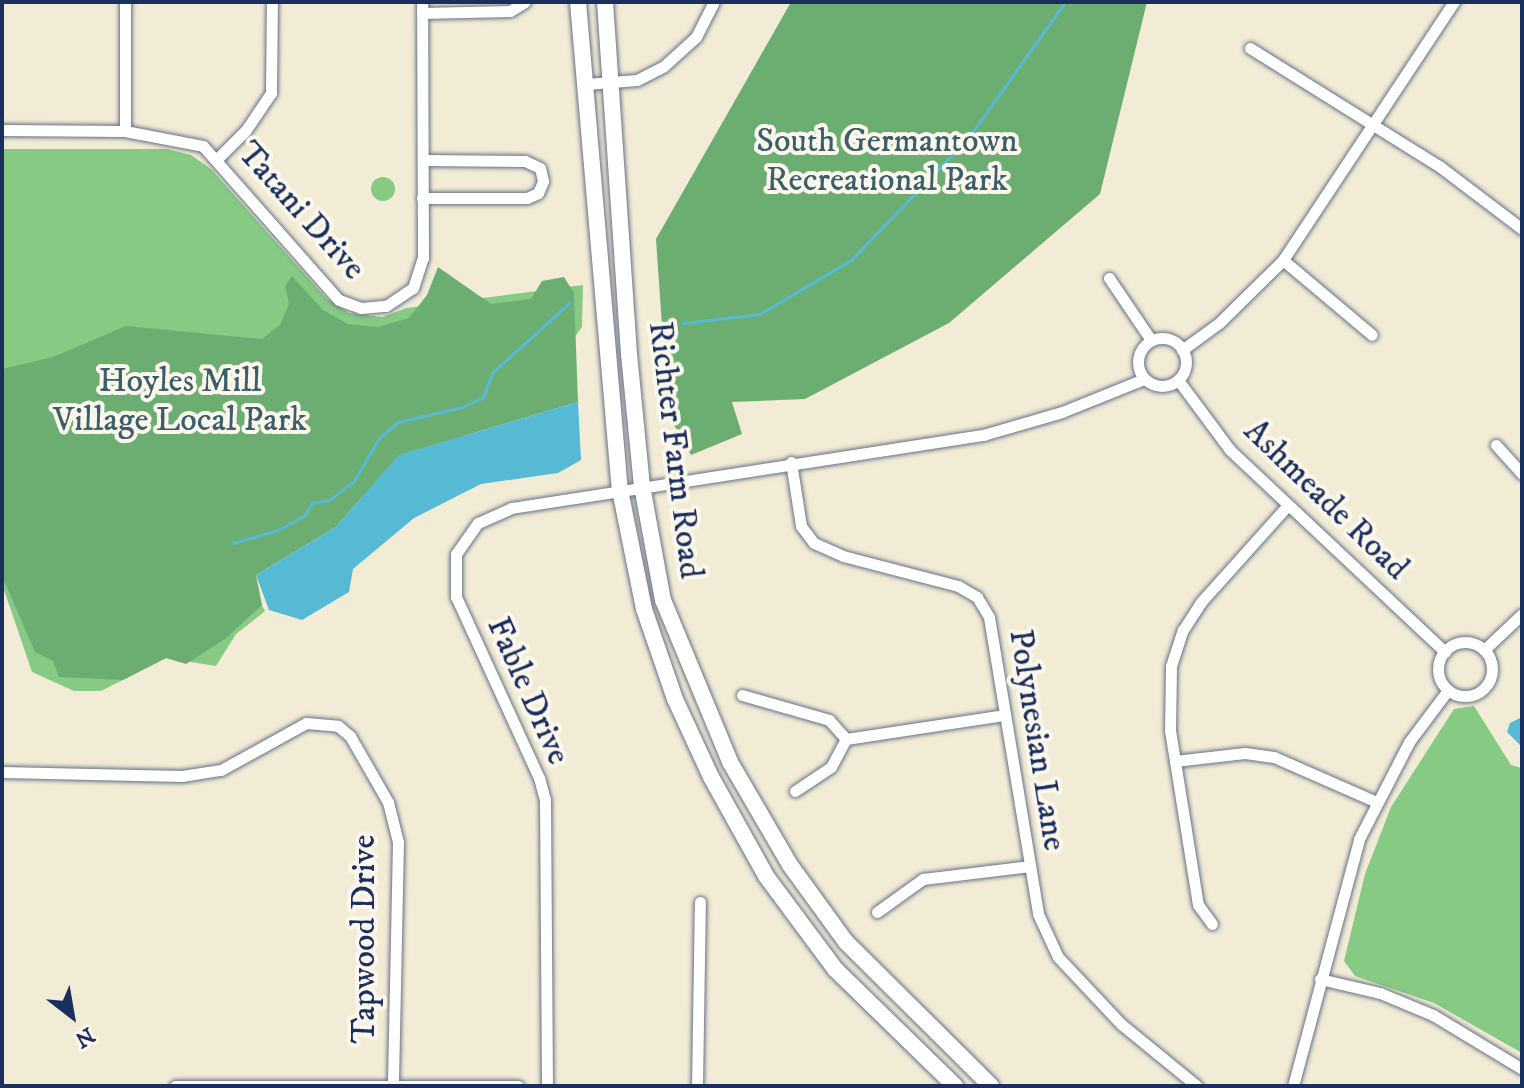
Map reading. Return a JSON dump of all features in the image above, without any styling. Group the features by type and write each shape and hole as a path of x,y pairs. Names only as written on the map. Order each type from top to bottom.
{"main road":[{"name":"Richter Farm Road","path":"578,2 620,490 644,609 675,699 711,777 766,876 835,969 955,1086"},
{"name":"Richter Farm Road","path":"605,2 642,486 663,600 692,679 730,762 790,865 846,942 991,1086"}],"street":[{"path":"125,2 125,131"},
{"path":"217,159 246,130 271,93 272,2"},
{"path":"422,8 510,11 525,2"},
{"path":"586,84 637,80 664,66 696,37 714,2"},
{"path":"1182,350 1219,323 1283,260 1454,2"},
{"name":"Tatani Drive","path":"2,130 125,131 186,139 217,159 330,292 361,308 386,306 413,288 423,258 422,8"},
{"path":"1250,48 1375,125 1522,229"},
{"path":"422,198 527,198 538,193 543,181 540,168 525,161 423,160"},
{"path":"1283,260 1372,335"},
{"path":"1109,278 1151,340"},
{"path":"1167,338 1182,350 1186,366 1178,380 1167,386 1144,379 1138,360 1151,340 1167,338"},
{"name":"Fable Drive","path":"547,1086 545,800 456,597 456,554 478,523 511,508 791,462 917,449 983,435 1062,412 1144,379"},
{"name":"Ashmeade Road","path":"1178,380 1230,450 1445,652"},
{"path":"1496,445 1522,474"},
{"name":"Polynesian Lane","path":"791,462 801,526 814,543 843,556 958,586 977,597 989,617 1038,914 1058,957 1121,1024 1197,1086"},
{"path":"1212,924 1198,905 1167,699 1183,630 1287,506"},
{"path":"1484,650 1522,614"},
{"path":"1468,643 1484,650 1492,666 1488,684 1474,695 1448,690 1439,676 1445,652 1468,643"},
{"path":"1293,1086 1339,899 1374,801 1448,690"},
{"path":"742,695 829,720 846,739"},
{"path":"846,739 1005,715"},
{"name":"Tapwood Drive","path":"2,772 182,776 221,770 306,723 338,726 350,736 388,802 398,842 393,1085"},
{"path":"795,791 831,767 846,739"},
{"path":"1175,761 1245,753 1274,757 1374,801"},
{"path":"877,912 923,879 1030,866"},
{"path":"697,1086 700,902"},
{"path":"1320,979 1380,993 1433,1015 1522,1069"},
{"path":"175,1086 518,1086"}],"green space":[{"name":"South Germantown Recreational Park","path":"791,2 1147,2 1100,194 949,323 805,399 732,402 742,434 691,455 668,414 656,239"},
{"name":"Hoyles Mill Village Local Park","path":"2,149 167,149 191,155 211,169 326,298 349,313 382,317 407,308 583,285 582,327 534,394 258,560 250,584 265,611 236,634 216,666 166,658 101,691 74,691 32,672 2,584"},
{"path":"383,177 394,184 395,189 388,200 383,201 372,194 371,189 378,178"},
{"name":"Hoyles Mill Village Local Park","path":"438,267 491,304 531,299 542,281 564,277 574,293 578,402 399,455 336,527 256,575 262,605 225,639 186,664 166,658 123,680 59,677 53,661 35,652 2,576 2,369 53,357 126,326 262,339 280,325 289,304 285,286 292,276 323,310 348,324 378,327 409,318 427,295"},
{"path":"1474,706 1511,765 1522,768 1522,1053 1434,1003 1355,976 1344,961 1365,874 1391,807 1454,709"}],"water":[{"path":"578,402 581,460 558,473 481,484 414,518 353,569 349,592 302,620 269,610 256,575 336,527 399,455"},
{"path":"1522,717 1521,746 1507,732 1510,723"}],"waterway":[{"path":"683,323 760,314 851,260 969,137 1065,2"},
{"path":"233,543 278,530 305,515 312,503 329,500 354,481 379,438 398,422 462,407 483,397 492,373 570,302"}]}
